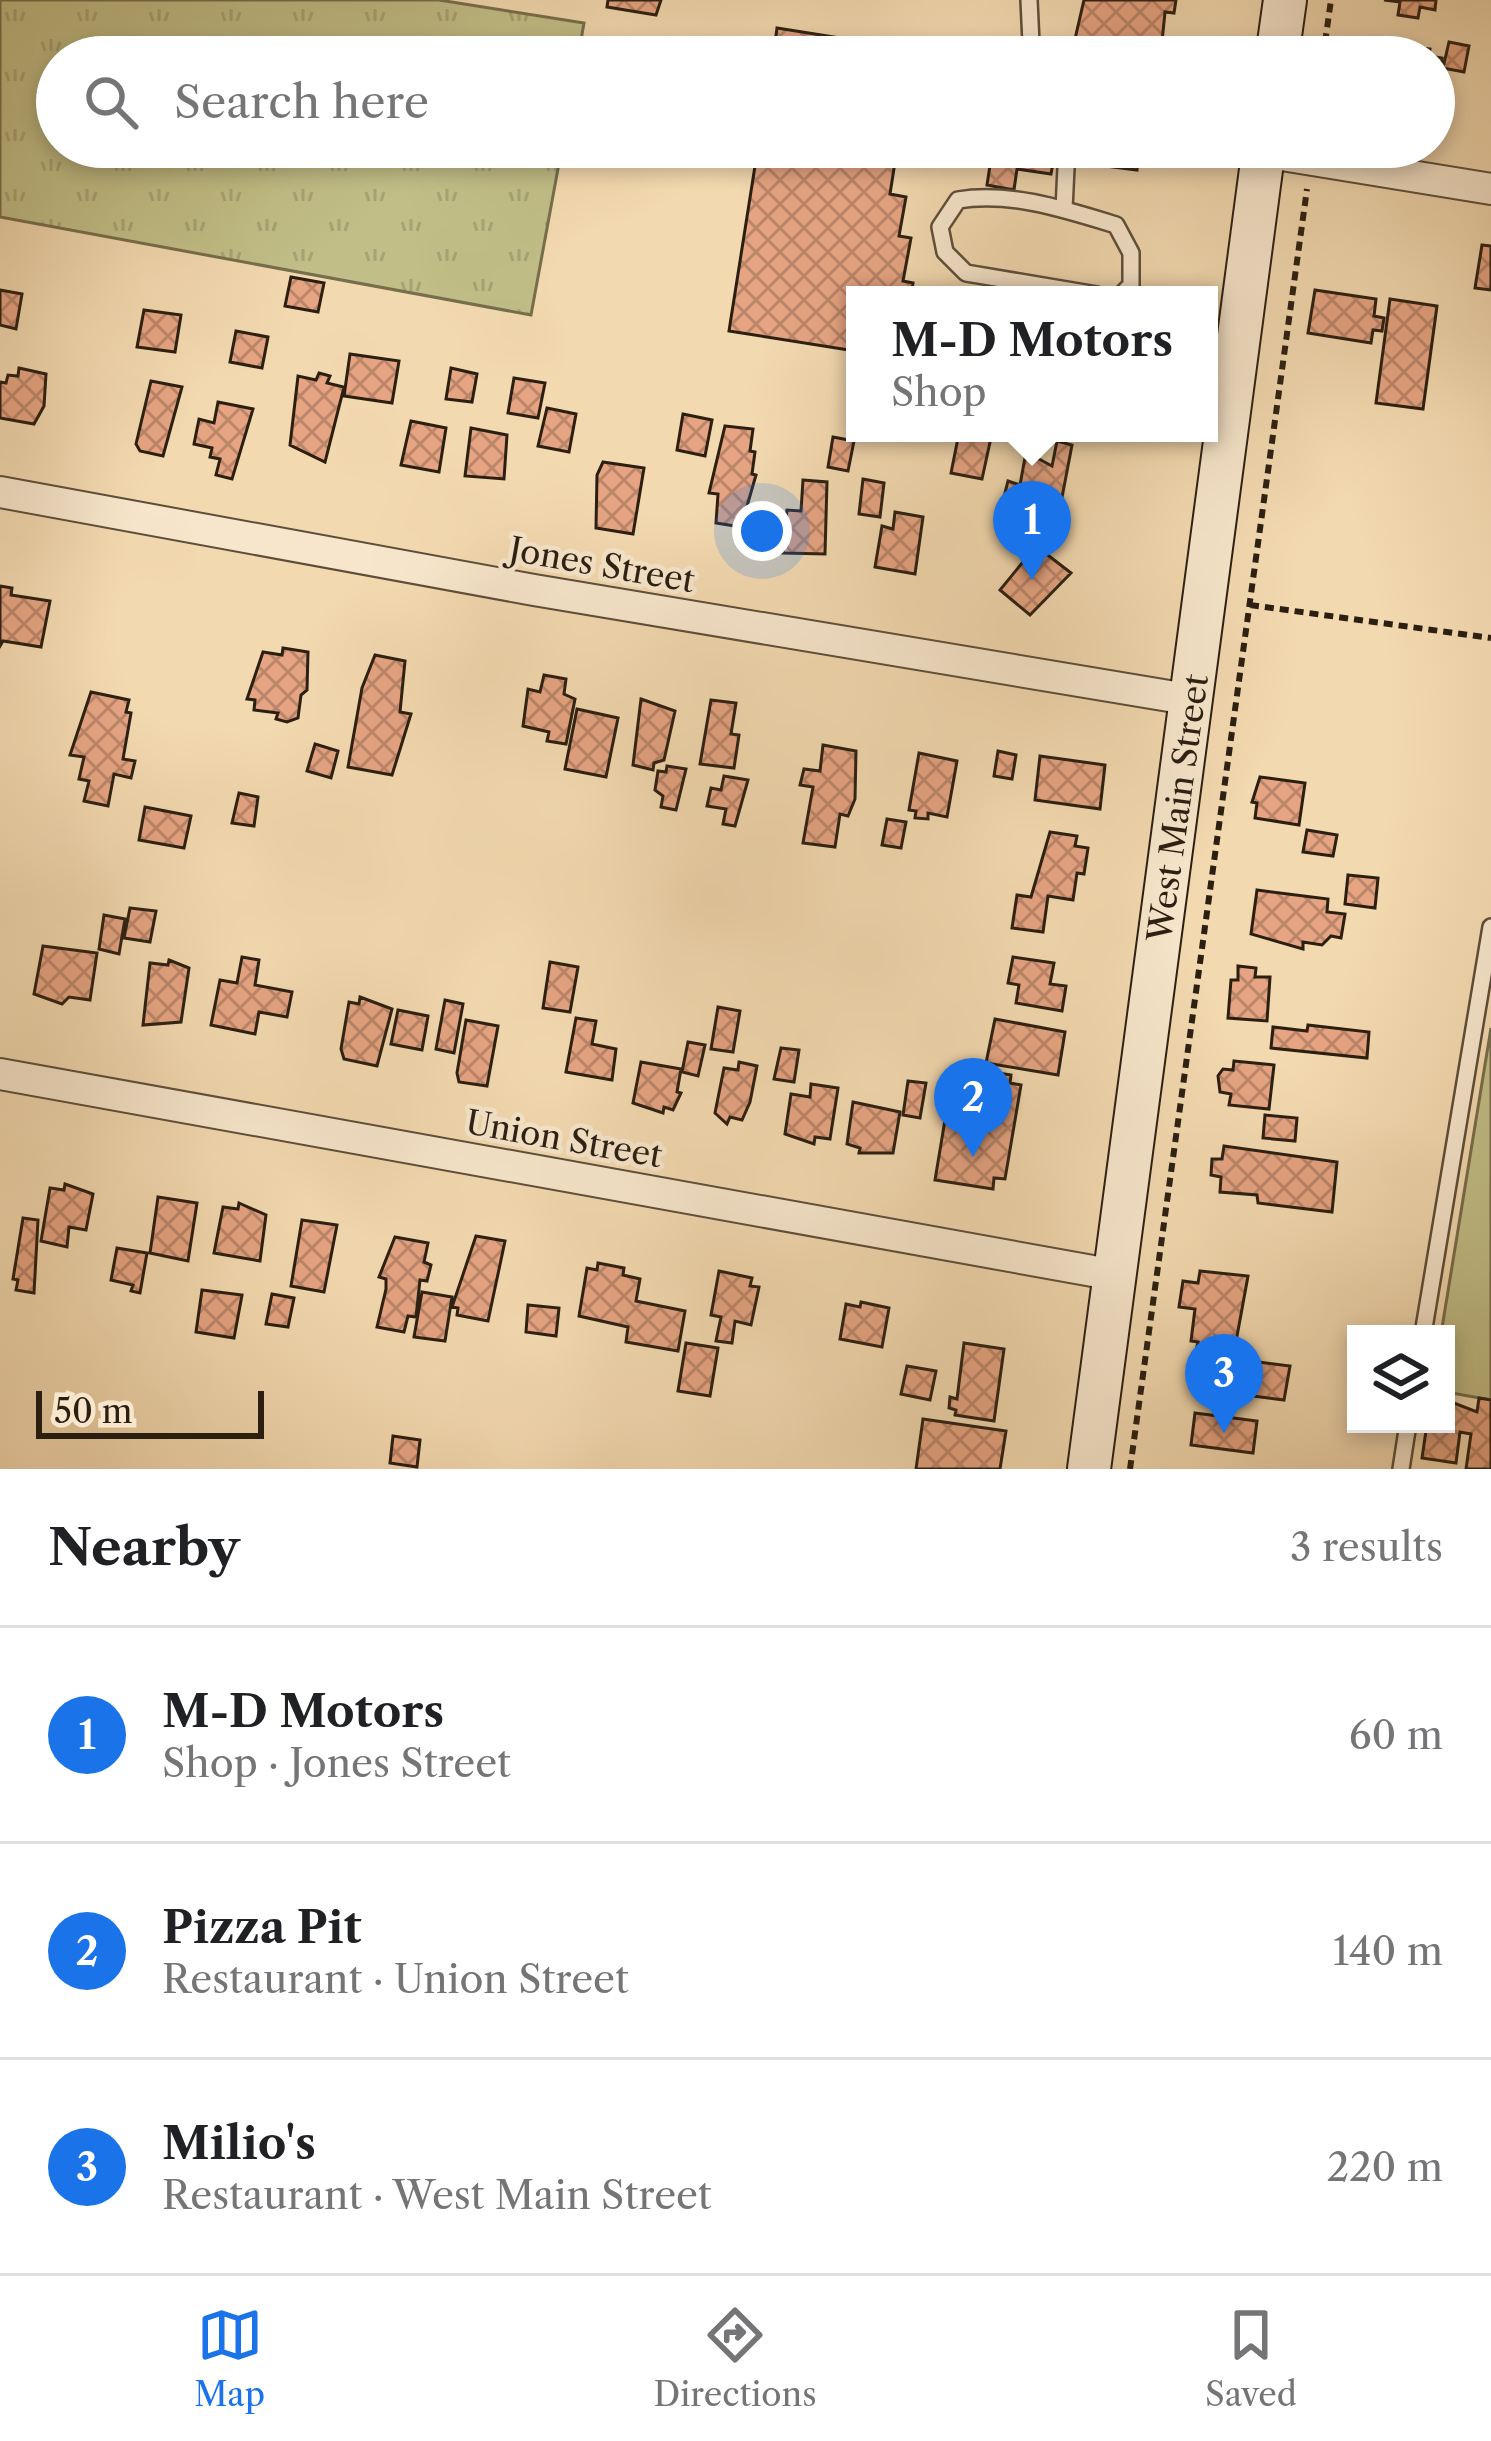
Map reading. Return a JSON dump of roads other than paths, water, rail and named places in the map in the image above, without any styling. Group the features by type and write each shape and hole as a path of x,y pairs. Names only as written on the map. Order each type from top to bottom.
{"main road":[{"path":"1280,36 1285,0"},
{"name":"West Main Street","path":"1089,1469 1193,700 1234,317 1261,168"}],"street":[{"path":"1369,168 1491,189"},
{"name":"Jones Street","path":"0,492 578,598 1193,700"},
{"name":"Union Street","path":"0,1074 1114,1275"}],"lane":[{"path":"1028,0 1030,36"},
{"path":"1064,208 1066,168"},
{"path":"1043,286 966,273 945,252 940,227 958,200 980,196 1064,208 1116,225 1131,253 1131,286"},
{"path":"1425,1325 1491,927"},
{"path":"1401,1469 1407,1433"}],"place":[{"name":"M-D Motors","path":"1032,580"},
{"name":"Pizza Pit","path":"973,1157"},
{"name":"Milio's","path":"1224,1433"}]}
